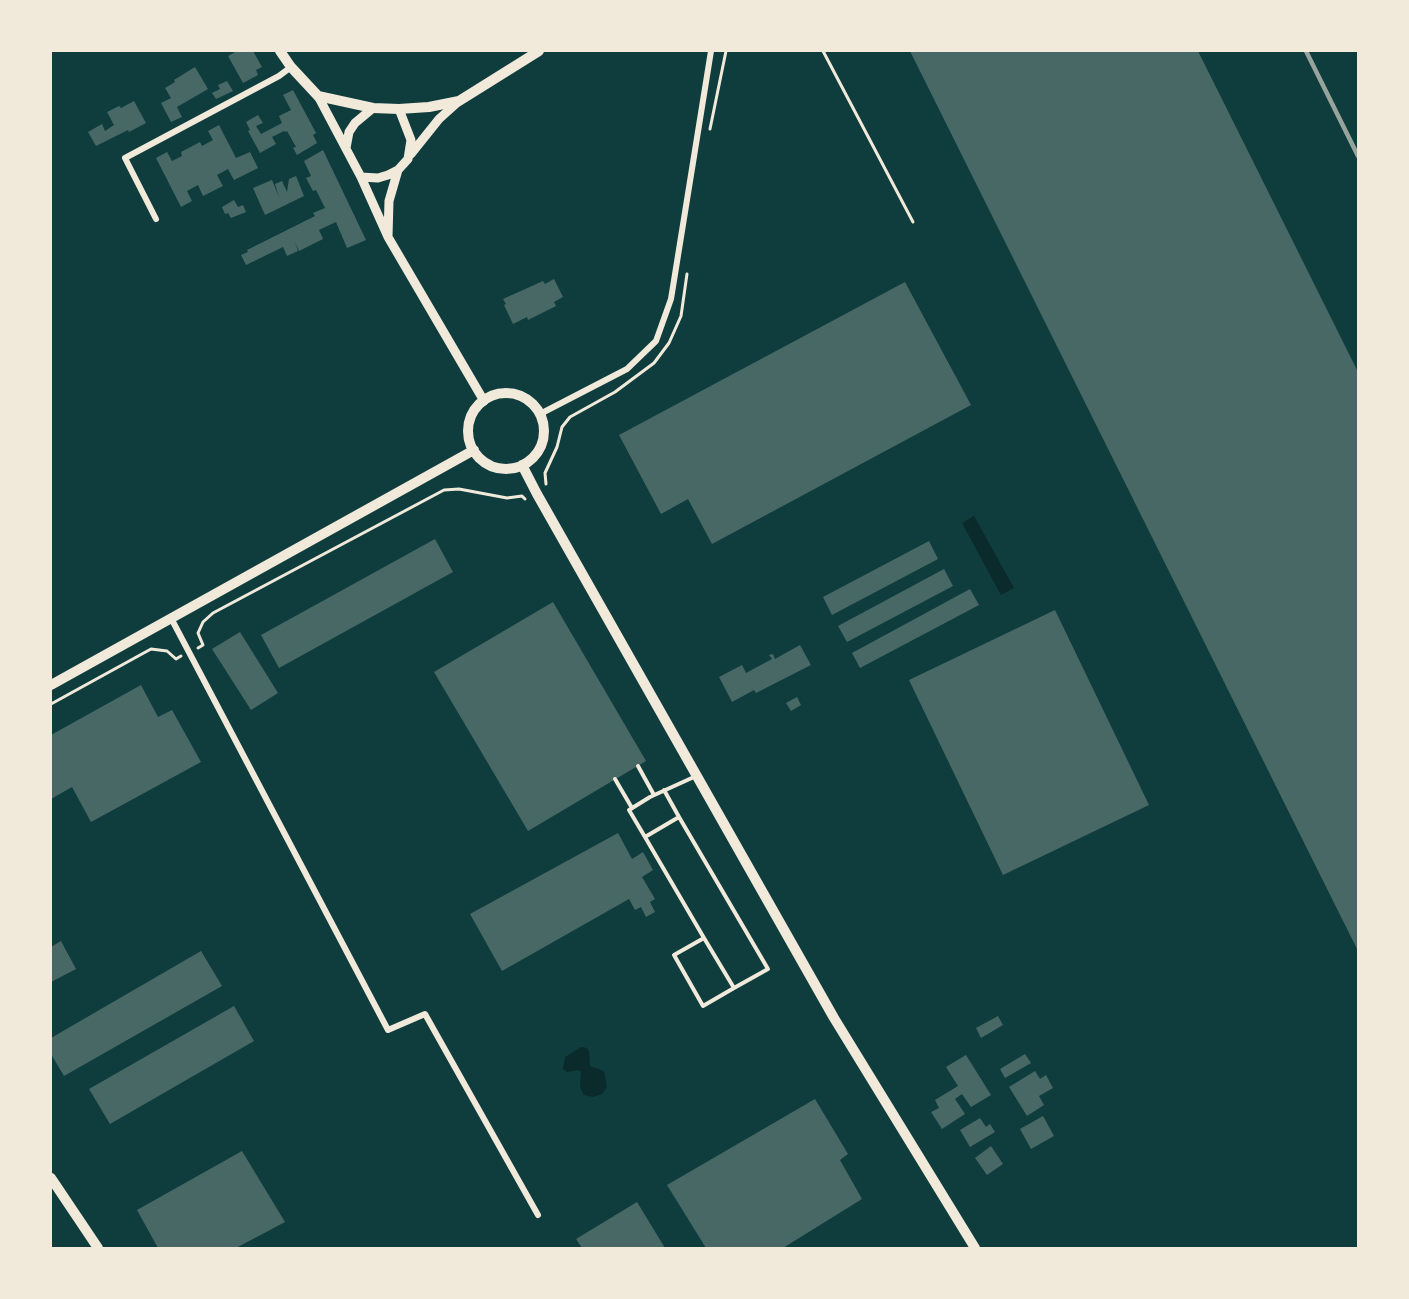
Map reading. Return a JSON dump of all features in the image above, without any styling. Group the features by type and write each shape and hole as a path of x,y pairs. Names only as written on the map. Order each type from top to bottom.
{"main road":[{"path":"280,51 291,67 318,96 373,108 399,109 429,107 459,101 539,51"},
{"path":"499,394 515,394 530,402 540,414 544,429 542,444 534,456 522,465 507,469 499,468 485,462 474,450 469,433 470,424 477,407 484,401 499,394"},
{"path":"51,685 474,450"},
{"path":"522,465 834,1018 975,1248"},
{"path":"51,1178 98,1248"}],"street":[{"path":"540,414 627,369 657,341 671,299 711,51"},
{"path":"156,219 125,158 279,76 291,67"},
{"path":"318,96 361,177 388,237 484,401"},
{"path":"361,177 378,178 398,170 439,119 459,101"},
{"path":"346,148 349,132 355,123 373,108"},
{"path":"399,109 411,140 408,159"},
{"path":"388,237 389,201 398,170"},
{"path":"171,618 388,1030 425,1014 537,1215"}],"lane":[{"path":"638,766 654,795"},
{"path":"698,775 654,795 629,810 734,988"},
{"path":"615,780 632,808"},
{"path":"664,790 768,969 703,1006 674,955 704,938"},
{"path":"645,837 680,817"}],"path":[{"path":"710,132 726,51"},
{"path":"824,51 914,222"},
{"path":"548,488 546,473 557,447 562,427 570,417 615,392 654,363 669,343 681,316 688,270"},
{"path":"203,645 198,633 202,622 213,613 444,490 459,489 507,498 522,496 526,500"},
{"path":"51,704 151,650 167,651 176,659"}],"water":[{"path":"974,516 1014,588 1001,595 962,523"},
{"path":"581,1047 589,1051 590,1066 604,1071 607,1087 602,1094 593,1097 584,1095 580,1087 581,1072 578,1070 567,1072 563,1069 565,1057"}],"building":[{"path":"237,51 253,51 262,67 256,70 258,75 243,83 228,56"},
{"path":"910,51 1198,51 1358,372 1358,951"},
{"path":"195,67 208,89 177,107 182,117 171,122 161,103 171,98 165,88"},
{"path":"227,81 233,91 216,99 212,93 220,89 218,85"},
{"path":"293,90 316,133 313,135 317,143 297,155 293,148 296,147 287,131 284,131 272,137 276,144 260,153 248,131 250,130 246,122 258,115 263,123 256,126 261,134 282,123 279,116 291,110 283,95"},
{"path":"134,101 146,123 96,146 88,132 102,124 105,131 114,125 107,112"},
{"path":"219,125 236,158 250,152 258,168 234,180 228,169 217,175 223,186 203,196 198,185 187,191 192,201 181,207 156,158 167,152 172,161 182,156 181,152 200,142 202,146 213,140 208,131"},
{"path":"323,150 366,240 347,248 336,222 319,230 323,239 299,251 295,242 298,251 287,256 283,247 246,265 241,255 248,252 247,250 315,216 313,213 325,208 316,190 313,191 306,178 311,176 304,161"},
{"path":"296,176 304,196 265,215 253,188 272,180 279,197 275,184 282,181 287,192 289,179"},
{"path":"234,200 238,207 243,205 246,212 231,218 228,213 225,214 222,207"},
{"path":"554,279 563,297 554,302 556,306 528,320 527,317 513,324 503,299 543,281 545,284"},
{"path":"905,282 971,405 712,544 688,499 661,514 619,435"},
{"path":"435,539 453,572 279,668 261,635"},
{"path":"929,541 938,559 832,615 823,597"},
{"path":"944,569 953,586 847,642 838,626"},
{"path":"970,589 979,605 860,668 852,653"},
{"path":"553,602 646,761 528,831 434,672"},
{"path":"1055,610 1149,805 1003,875 909,680"},
{"path":"240,632 278,693 251,710 212,649"},
{"path":"800,645 811,665 756,693 754,690 732,702 719,677 742,665 746,673 772,659 769,655 773,654 775,659"},
{"path":"141,685 158,717 172,710 201,762 91,822 72,787 51,799 51,735"},
{"path":"797,697 801,705 791,711 786,703"},
{"path":"618,833 632,859 643,852 653,870 642,877 655,899 650,902 655,912 646,917 641,907 635,910 629,899 502,971 470,914"},
{"path":"61,941 76,969 51,982 51,947"},
{"path":"201,951 222,986 64,1076 51,1054 51,1038"},
{"path":"234,1006 254,1041 110,1124 89,1089"},
{"path":"998,1016 1003,1025 981,1038 976,1028"},
{"path":"1025,1054 1031,1063 1005,1078 1000,1069"},
{"path":"966,1055 991,1095 971,1107 962,1094 955,1099 965,1114 942,1129 931,1112 939,1108 935,1100 958,1086 946,1067"},
{"path":"1035,1071 1040,1079 1046,1075 1053,1088 1039,1096 1044,1105 1027,1116 1009,1087"},
{"path":"815,1099 848,1154 840,1160 862,1199 783,1248 706,1248 667,1185"},
{"path":"1043,1116 1054,1136 1031,1149 1020,1129"},
{"path":"980,1118 986,1127 990,1124 995,1132 970,1147 960,1130"},
{"path":"991,1146 1003,1164 987,1175 975,1158"},
{"path":"242,1151 285,1222 236,1248 158,1248 137,1210"},
{"path":"637,1202 665,1248 582,1248 576,1239"}],"railway":[{"path":"1306,51 1358,156"}]}
